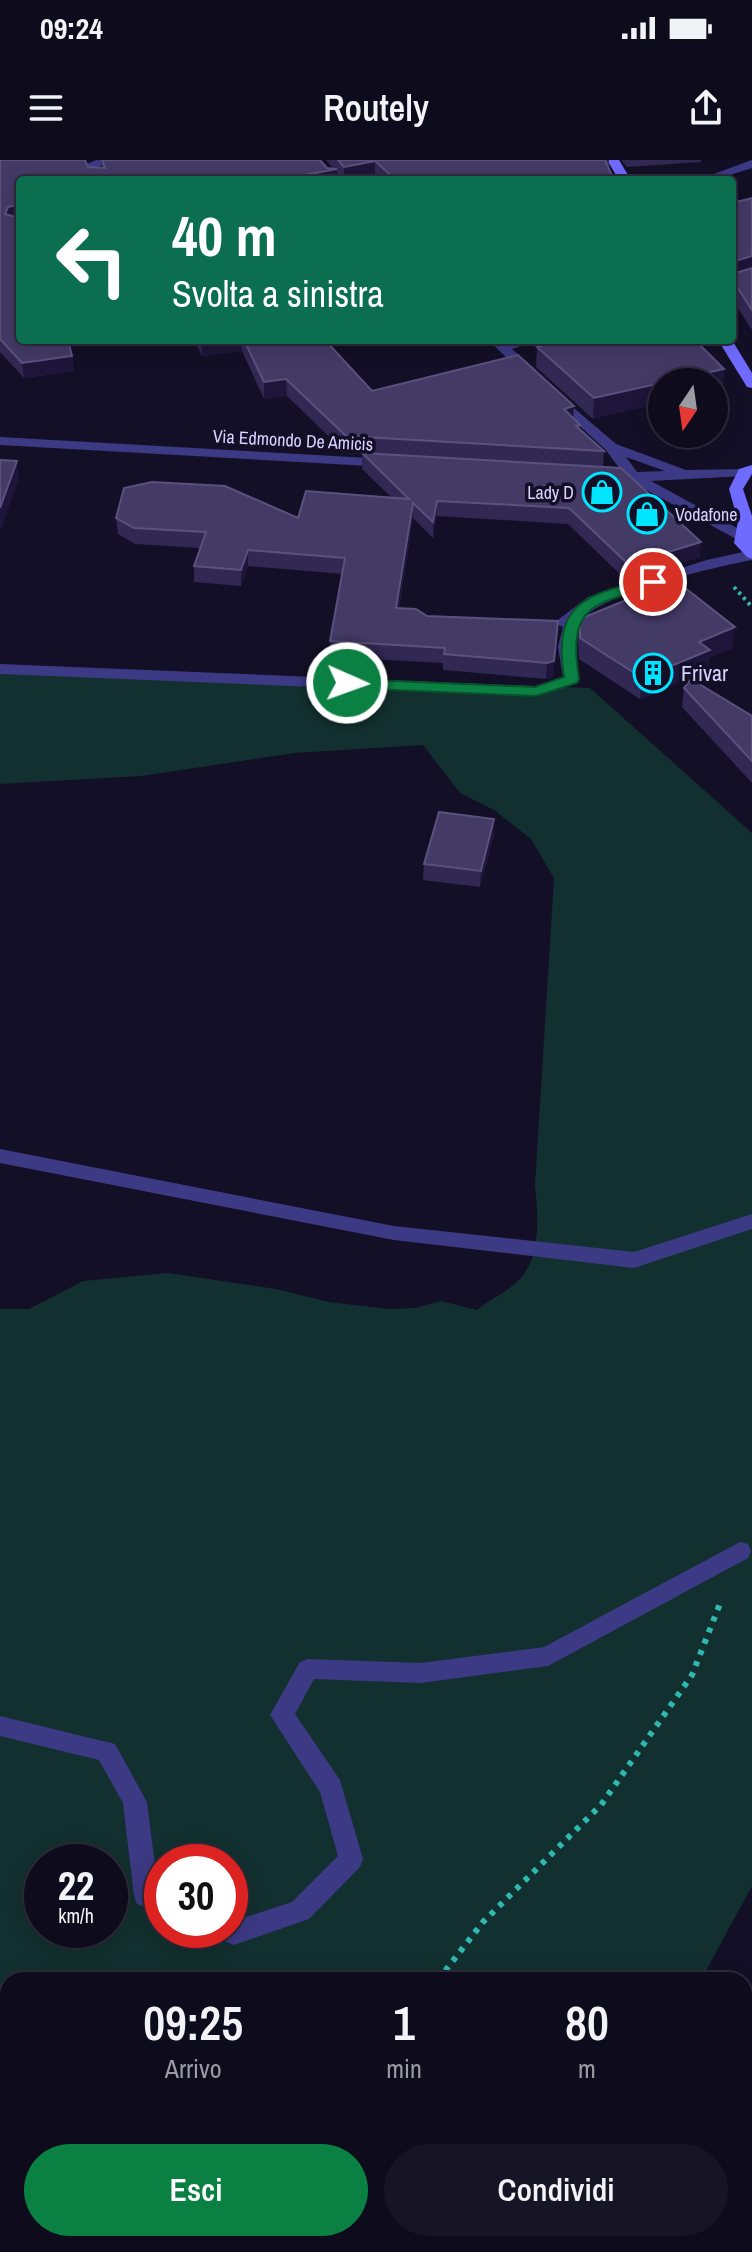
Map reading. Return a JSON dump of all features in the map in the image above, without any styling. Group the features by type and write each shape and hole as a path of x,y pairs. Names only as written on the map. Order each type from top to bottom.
{"main road":[{"path":"727,344 752,384"},
{"path":"748,470 736,489 745,514 744,548 752,555"}],"street":[{"path":"96,176 91,165 112,160"},
{"path":"717,175 752,164"},
{"path":"498,344 611,447 633,477 743,537"},
{"name":"Via Edmondo De Amicis","path":"0,441 405,464"},
{"path":"611,447 688,473"},
{"path":"590,475 633,477 748,470"},
{"path":"547,628 573,619 594,600 712,563 752,555"},
{"path":"0,669 536,691 571,679 566,647 573,619"},
{"path":"0,1156 394,1233 634,1260 752,1221"},
{"path":"248,1928 300,1911 351,1859 331,1788 282,1715 308,1669 421,1673 548,1656 740,1551"},
{"path":"0,1726 107,1751 135,1802 144,1879"}],"path":[{"path":"444,1972 483,1922 601,1805 692,1675 740,1551"}],"green space":[{"path":"0,671 136,672 590,688 752,833 752,1886 705,1972 0,1972 0,1309 29,1309 83,1281 168,1273 276,1289 329,1302 389,1309 416,1308 441,1301 477,1310 518,1281 526,1272 535,1248 535,1185 554,878 531,839 494,810 460,793 423,745 295,753 141,776 0,784"}],"building":[{"path":"0,160 85,160 88,167 105,168 102,160 320,160 327,168 337,169 299,176 16,176 16,205 8,207 5,214 16,217 16,344 69,344 72,356 22,363 0,339"},
{"path":"338,160 605,160 612,176 392,176 375,161 344,167"},
{"path":"752,198 752,256 736,261 736,202"},
{"path":"752,268 752,310 736,285 736,273"},
{"path":"246,344 329,344 372,391 518,355 574,406 564,409 580,425 576,426 604,451 346,436 286,379 264,382"},
{"path":"549,344 699,344 723,368 648,368 648,386 594,398 537,347"},
{"path":"362,453 621,468 701,542 628,564 569,508 437,501 433,522 413,503 396,608 416,609 427,616 558,621 554,661 547,663 444,654 445,648 330,641 345,558 248,550 241,570 194,566 206,532 134,528 116,518 124,488 152,482 225,486 298,518 306,491 409,499"},
{"path":"0,460 17,461 0,508"},
{"path":"675,580 735,627 699,642 710,650 642,678 580,638 580,619"},
{"path":"691,679 752,716 752,761 684,688"},
{"path":"439,812 494,819 481,871 424,864"}],"place":[{"name":"Lady D","path":"602,492"},
{"name":"Vodafone","path":"647,514"},
{"name":"Frivar","path":"653,673"}],"route":[{"path":"347,683 536,691 571,679 566,647 573,619 594,600 653,582"}]}
